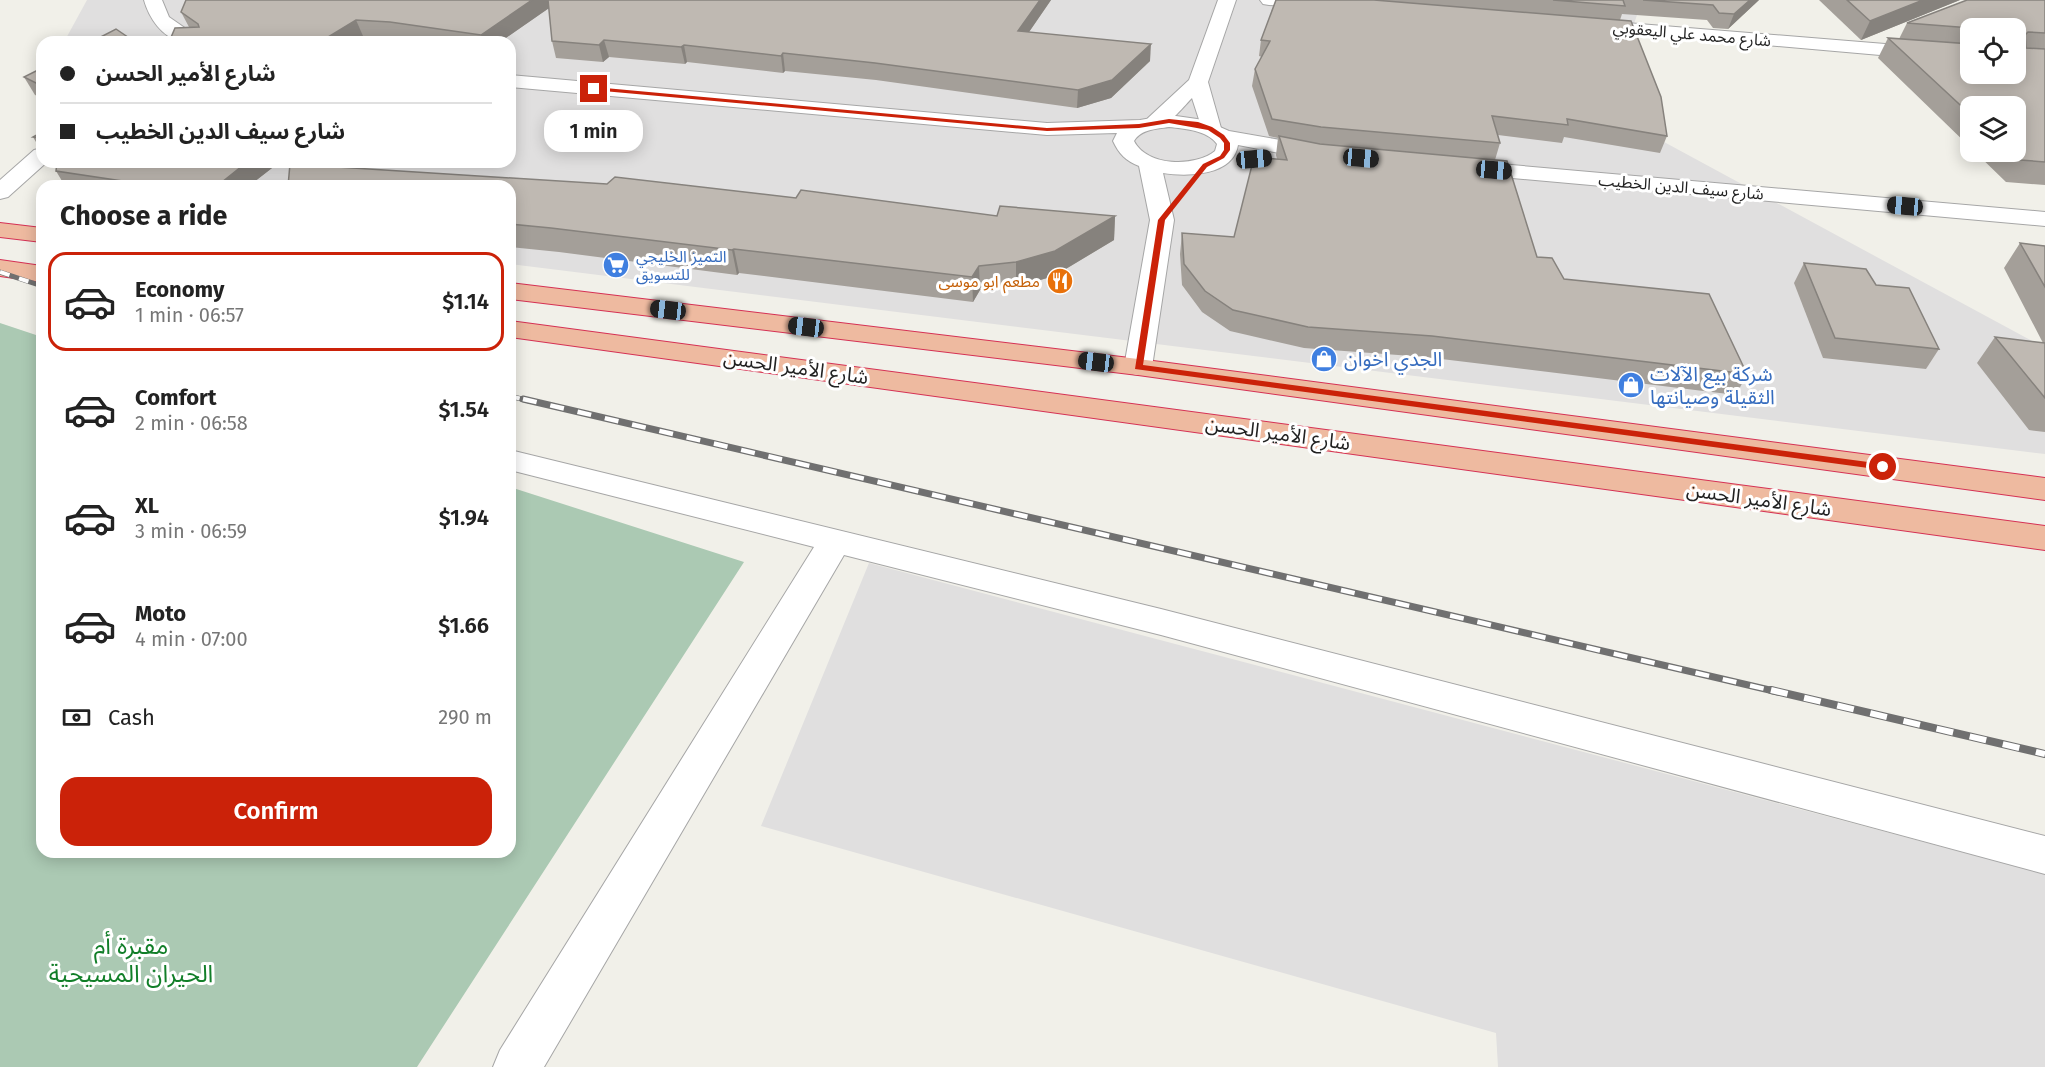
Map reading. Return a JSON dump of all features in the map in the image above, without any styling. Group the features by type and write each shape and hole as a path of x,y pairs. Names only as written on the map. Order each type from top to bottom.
{"highway":[{"path":"0,230 36,234"},
{"path":"0,268 36,273"},
{"name":"شارع الأمير الحسن","path":"516,292 1138,367 2045,489"},
{"name":"شارع الأمير الحسن","path":"516,330 2045,538"}],"street":[{"path":"153,0 157,15 164,24 185,36"},
{"path":"1126,151 1125,137 1147,124 1198,82 1227,0"},
{"path":"1269,0 1334,5"},
{"name":"شارع محمد علي اليعقوبي","path":"1567,24 1960,56"},
{"path":"1862,48 1894,35"},
{"path":"516,82 1047,129 1184,122 1216,132 1328,155 1178,168 1150,164 1140,161 1126,151 1047,129"},
{"path":"1138,367 1174,205 1209,164 1222,157 1227,150 1227,143 1216,132 1198,82"},
{"path":"0,192 36,160"},
{"path":"1150,164 1174,205"},
{"name":"شارع سيف الدين الخطيب","path":"1438,166 2045,219"},
{"path":"516,461 1161,622 2045,855"},
{"path":"517,1067 835,541"}],"shaded area":[{"path":"87,0 1698,0 1637,15 1605,110 2045,348 2045,454 516,265 516,180 95,180 80,168 516,168 516,36 67,36"},
{"path":"869,563 2045,874 2045,1067 1498,1067 1496,1033 761,826"}],"green space":[{"name":"مقبرة أم الحيران المسيحية","path":"0,323 36,335 36,858 516,858 516,489 744,562 417,1067 0,1067"}],"building":[{"path":"186,0 532,0 481,35 390,22 356,20 330,36 172,36 175,28 199,27 181,12"},
{"path":"548,0 1040,0 1018,31 1151,44 1112,80 1078,90 783,53 781,56 684,45 681,47 604,40 599,45 552,41"},
{"path":"1276,0 1374,0 1631,21 1661,97 1667,136 1567,119 1568,125 1492,116 1500,143 1321,127 1272,119 1255,69 1270,41 1261,40"},
{"path":"1553,0 1623,0 1625,6"},
{"path":"1643,0 1750,0 1734,14 1719,13 1713,5"},
{"path":"1847,0 1923,0 1870,21"},
{"path":"1967,0 2045,0 2045,33 2028,32 2026,34 2026,18 1960,18 1960,27 1907,23"},
{"path":"116,29 126,36 103,36"},
{"path":"1888,38 1960,43 1960,84 2026,84 2026,48 2045,49 2045,162 2026,160 2026,96 1960,96 1960,105"},
{"path":"36,71 36,83 24,77"},
{"path":"1279,136 1320,144 1507,161 1537,257 1552,258 1564,279 1709,294 1747,374 1432,336 1308,327 1233,310 1205,291 1184,264 1182,233 1234,237 1254,157 1287,160"},
{"path":"56,168 240,168 224,180 116,180 56,171"},
{"path":"290,168 353,168 607,184 615,177 796,198 801,190 997,216 1000,206 1115,216 1055,251 1016,262 979,266 972,277 516,225 516,180 289,180"},
{"path":"2020,243 2045,246 2045,287"},
{"path":"1804,263 1866,269 1876,285 1909,288 1939,349 1835,338"},
{"path":"1995,337 2045,343 2045,398"}],"railway":[{"path":"0,272 36,284"},
{"path":"516,398 529,401"},
{"path":"523,399 1778,692"},
{"path":"1771,690 2045,754"}],"place":[{"name":"التميز الخليجي للتسويق","path":"616,265"},
{"name":"مطعم ابو موسى","path":"1060,281"},
{"name":"الجدي اخوان","path":"1324,359"},
{"name":"شركة بيع الآلات الثقيلة وصيانتها","path":"1631,385"}],"route":[{"path":"594,89 1047,129 1139,126 1169,121 1198,124 1222,136 1227,143 1227,150 1222,157 1205,165 1162,220 1138,367 1883,467"}]}
